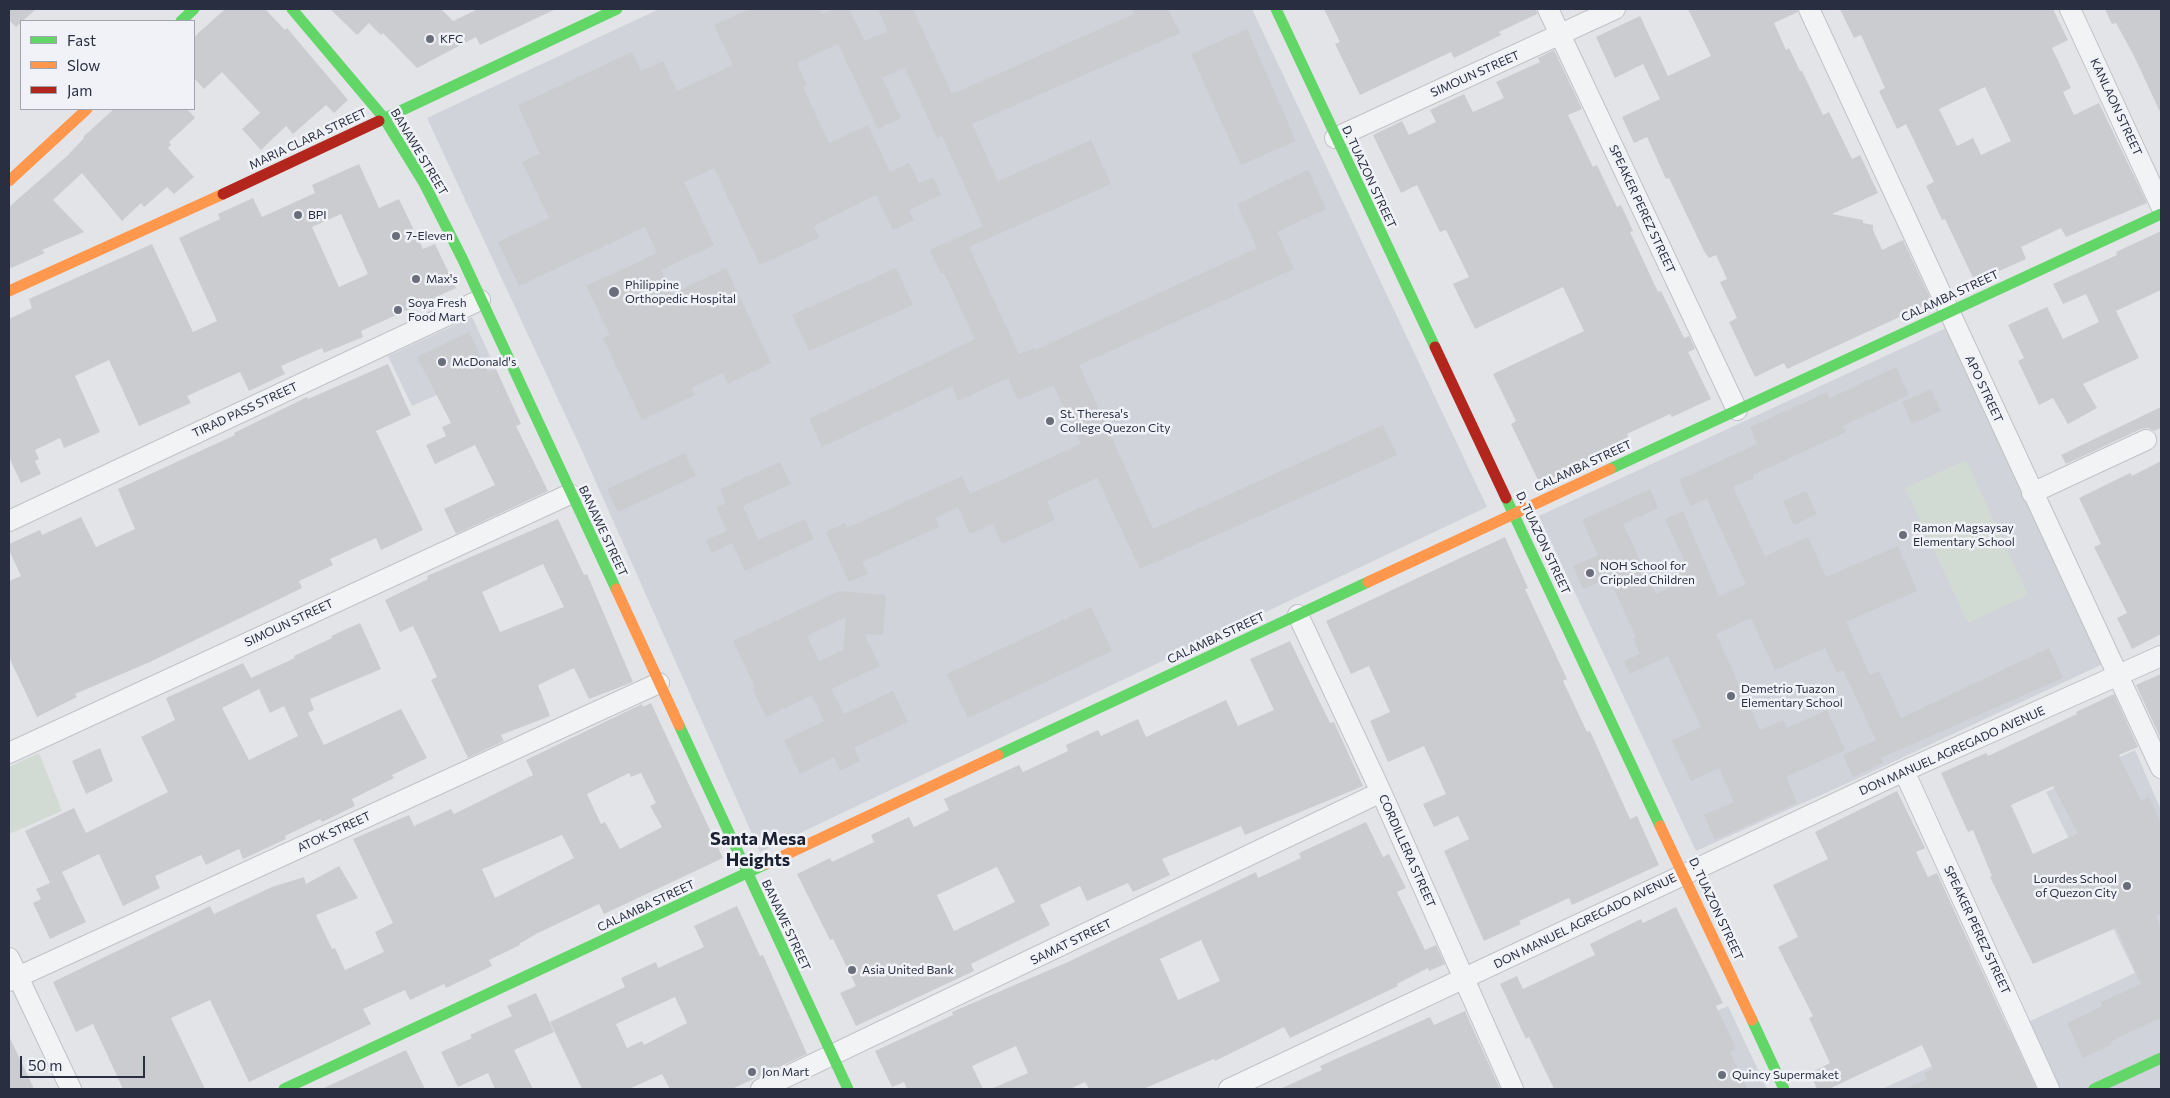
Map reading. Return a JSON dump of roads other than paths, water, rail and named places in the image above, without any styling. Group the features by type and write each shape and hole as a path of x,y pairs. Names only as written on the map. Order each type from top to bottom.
{"street":[{"path":"182,20 194,9"},
{"name":"BANAWE STREET","path":"292,9 384,118 424,183 848,1089"},
{"name":"MARIA CLARA STREET","path":"9,292 283,167 617,9"},
{"name":"D. TUAZON STREET","path":"1276,9 1335,138 1514,513 1784,1089"},
{"name":"SPEAKER PEREZ STREET","path":"1548,9 1737,410"},
{"name":"SIMOUN STREET","path":"1335,138 1560,36 1615,9"},
{"name":"APO STREET","path":"1809,9 2032,493 2120,676 2161,768"},
{"name":"KANLAON STREET","path":"2070,9 2161,206"},
{"path":"9,181 86,110"},
{"name":"CALAMBA STREET","path":"284,1089 747,875 1514,513 2161,214"},
{"name":"TIRAD PASS STREET","path":"9,521 480,300"},
{"path":"2032,493 2146,440"},
{"name":"SIMOUN STREET","path":"9,753 570,494"},
{"name":"CORDILLERA STREET","path":"1298,615 1381,792 1513,1089"},
{"name":"DON MANUEL AGREGADO AVENUE","path":"1228,1089 1465,979 1684,874 2161,656"},
{"name":"ATOK STREET","path":"13,979 659,683"},
{"name":"SPEAKER PEREZ STREET","path":"1904,772 2049,1089"},
{"name":"SAMAT STREET","path":"761,1089 833,1057 1381,792"},
{"path":"9,958 13,979 71,1089"},
{"path":"2094,1089 2161,1058"}],"place":[{"name":"KFC","path":"430,39"},
{"name":"BPI","path":"298,215"},
{"name":"7-Eleven","path":"396,236"},
{"name":"Max's","path":"416,279"},
{"name":"Philippine Orthopedic Hospital","path":"614,292"},
{"name":"Soya Fresh Food Mart","path":"398,310"},
{"name":"McDonald's","path":"442,362"},
{"name":"St. Theresa's College Quezon City","path":"1050,421"},
{"name":"Ramon Magsaysay Elementary School","path":"1903,535"},
{"name":"NOH School for Crippled Children","path":"1590,573"},
{"name":"Demetrio Tuazon Elementary School","path":"1731,696"},
{"name":"Lourdes School of Quezon City","path":"2127,886"},
{"name":"Asia United Bank","path":"852,970"},
{"name":"Jon Mart","path":"752,1072"},
{"name":"Quincy Supermaket","path":"1722,1075"}],"district":[{"name":"Santa Mesa Heights","path":"758,850"}]}
